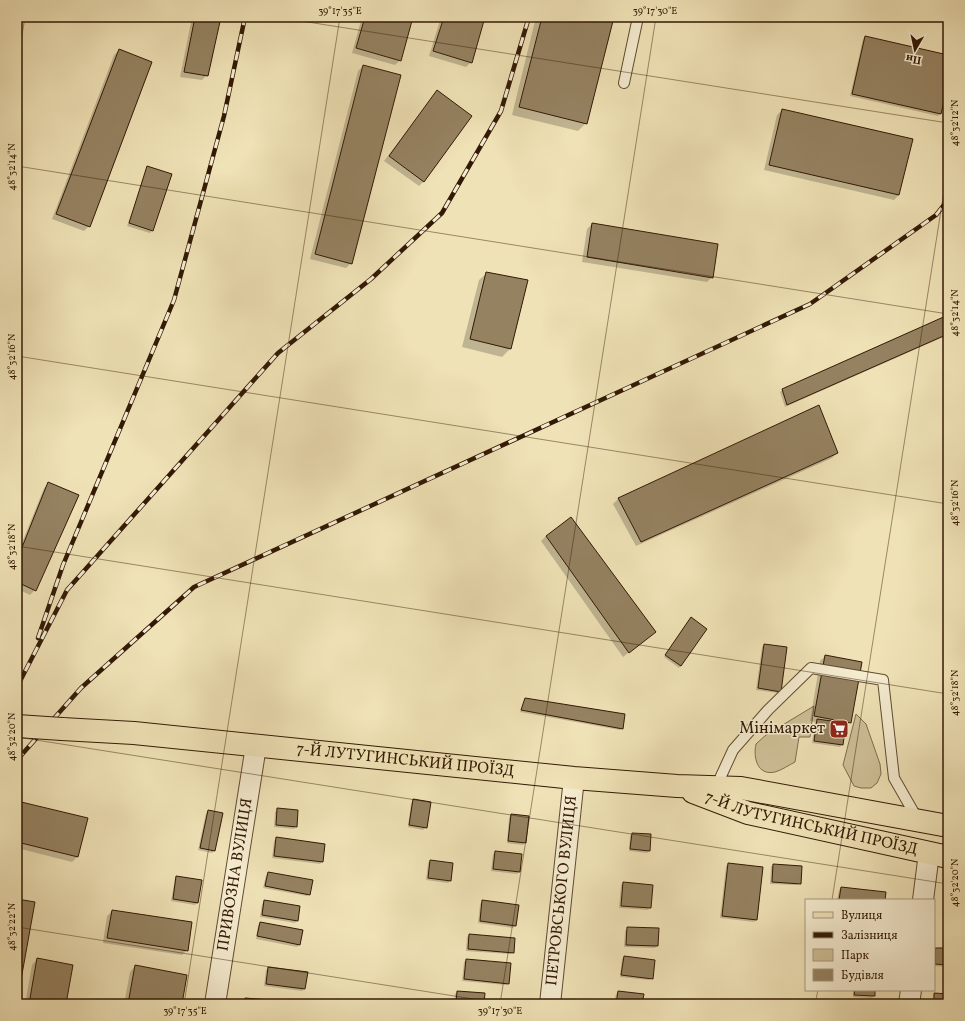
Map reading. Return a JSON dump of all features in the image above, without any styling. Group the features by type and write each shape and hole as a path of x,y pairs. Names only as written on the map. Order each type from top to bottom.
{"main road":[{"name":"7-Й ЛУТУГИНСЬКИЙ ПРОЇЗД","path":"17,726 134,733 574,778 677,786 741,788 948,826"},
{"name":"7-Й ЛУТУГИНСЬКИЙ ПРОЇЗД","path":"677,786 748,813 939,855"}],"street":[{"name":"ПРИВОЗНА ВУЛИЦЯ","path":"215,1004 256,746"},
{"name":"ПЕТРОВСЬКОГО ВУЛИЦЯ","path":"550,1004 574,778"},
{"path":"923,899 939,855"},
{"path":"909,1004 911,991"}],"lane":[{"path":"624,83 638,17"},
{"path":"716,787 733,750 768,710 811,668 883,680 894,778 918,820"}],"green space":[{"path":"814,706 810,737 799,737 795,762 775,772 764,771 760,768 755,754 756,744 766,735"},
{"path":"856,714 866,724 880,764 881,774 877,783 871,788 854,786 843,765"}],"building":[{"path":"195,17 221,17 208,76 184,72"},
{"path":"365,17 413,17 401,61 356,48"},
{"path":"444,17 485,17 472,63 433,51"},
{"path":"542,17 614,17 587,124 519,107"},
{"path":"865,36 948,55 948,84 941,114 852,94"},
{"path":"119,49 152,62 90,227 56,214"},
{"path":"363,65 401,75 352,264 315,254"},
{"path":"437,90 472,116 424,182 389,156"},
{"path":"782,109 913,139 899,195 769,165"},
{"path":"147,166 172,174 153,231 129,223"},
{"path":"592,223 718,244 713,278 587,257"},
{"path":"486,272 528,280 511,349 470,339"},
{"path":"948,315 948,334 787,405 782,389"},
{"path":"819,405 838,453 641,542 618,498"},
{"path":"48,482 79,495 36,591 17,582 17,560"},
{"path":"571,517 656,632 629,653 546,536"},
{"path":"691,617 707,629 681,666 665,655"},
{"path":"764,644 787,647 781,692 758,688"},
{"path":"825,655 862,662 851,723 814,716"},
{"path":"525,698 625,714 623,729 521,710"},
{"path":"817,719 846,723 843,745 814,741"},
{"path":"413,799 431,802 427,828 409,825"},
{"path":"17,801 88,818 78,857 17,842"},
{"path":"277,808 298,810 297,827 276,825"},
{"path":"208,810 223,813 215,851 200,848"},
{"path":"511,814 529,816 526,843 508,841"},
{"path":"632,833 651,834 650,851 630,849"},
{"path":"276,837 325,844 323,862 274,856"},
{"path":"495,851 522,854 520,872 493,869"},
{"path":"430,860 453,863 451,881 428,878"},
{"path":"728,863 763,867 757,920 722,916"},
{"path":"773,864 802,866 801,884 772,882"},
{"path":"268,872 313,880 310,895 265,886"},
{"path":"176,876 202,880 198,903 173,899"},
{"path":"623,882 653,885 651,908 621,906"},
{"path":"841,887 886,892 885,899 839,899"},
{"path":"17,899 35,902 17,1002"},
{"path":"264,900 300,906 298,921 262,915"},
{"path":"482,900 519,905 516,926 480,921"},
{"path":"112,910 192,922 188,951 107,938"},
{"path":"260,922 303,930 300,945 257,936"},
{"path":"627,927 659,928 658,946 626,945"},
{"path":"469,934 515,938 514,953 468,949"},
{"path":"935,948 948,948 948,965 935,964"},
{"path":"624,956 655,960 653,979 621,975"},
{"path":"37,958 73,965 66,1004 29,1004"},
{"path":"466,959 511,963 509,984 464,979"},
{"path":"135,965 187,975 182,1004 128,1004"},
{"path":"268,967 308,972 305,989 266,984"},
{"path":"457,991 485,993 484,1004 456,1004"},
{"path":"618,991 644,994 642,1004 616,1004"},
{"path":"855,991 875,991 875,996 854,995"},
{"path":"934,993 948,994 948,1004 934,1004"},
{"path":"245,998 269,1000 268,1004 244,1004"}],"railway":[{"path":"38,638 63,565 174,300 224,116 245,17"},
{"path":"17,687 67,590 278,353 371,279 442,213 501,111 529,17"},
{"path":"17,760 81,688 194,587 810,304 936,215 948,200"}],"place":[{"name":"Мінімаркет","path":"839,729"}]}
